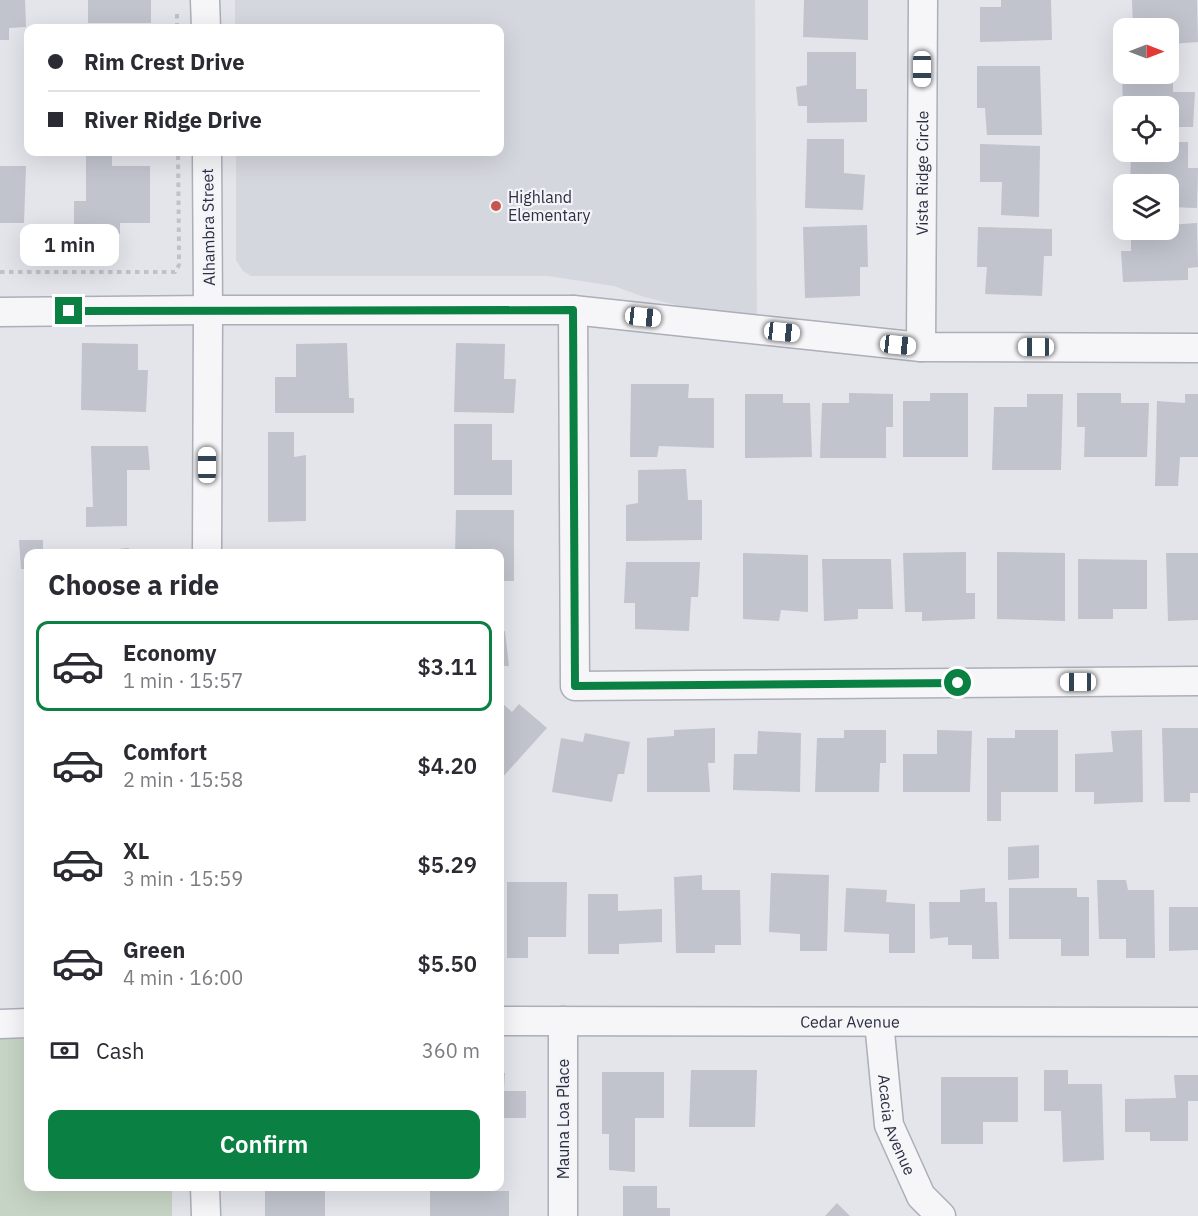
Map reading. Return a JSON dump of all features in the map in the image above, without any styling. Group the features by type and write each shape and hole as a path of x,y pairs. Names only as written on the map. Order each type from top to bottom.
{"street":[{"path":"205,0 206,24"},
{"name":"Vista Ridge Circle","path":"921,347 922,0"},
{"name":"Alhambra Street","path":"207,156 207,549"},
{"path":"573,310 575,686 1198,681"},
{"path":"0,312 573,310 921,347 1198,348"},
{"name":"Cedar Avenue","path":"504,1021 1198,1022"},
{"name":"Mauna Loa Place","path":"563,1022 563,1216"},
{"name":"Acacia Avenue","path":"879,1022 889,1125 921,1196 941,1216"},
{"path":"0,1024 24,1023"},
{"path":"205,1191 206,1216"}],"path":[{"path":"0,272 175,272 179,265 178,156"}],"shaded area":[{"name":"Highland Elementary","path":"235,0 755,0 757,317 695,310 641,296 614,286 548,276 251,276 243,271 236,260 236,156 504,156 504,24 235,24"}],"green space":[{"path":"24,1038 24,1191 172,1191 172,1216 0,1216 0,1039"}],"building":[{"path":"0,0 25,0 24,27 9,28 9,40 0,40"},
{"path":"88,0 151,0 151,23 88,23"},
{"path":"804,0 868,0 868,40 803,37"},
{"path":"1001,0 1051,0 1052,40 980,42 980,7 1001,7"},
{"path":"1132,0 1197,0 1198,42 1179,43 1179,18 1133,18"},
{"path":"807,52 856,52 856,89 867,89 867,122 807,123 807,106 798,106 796,87 807,85"},
{"path":"977,66 1040,66 1042,135 987,135 985,108 977,108"},
{"path":"1122,84 1173,84 1173,92 1195,92 1193,127 1179,127 1179,96 1123,96"},
{"path":"807,139 844,139 844,173 865,175 863,210 805,208"},
{"path":"1179,142 1188,142 1188,168 1198,168 1197,208 1179,207 1179,174 1130,174 1131,162 1179,162"},
{"path":"980,144 1040,146 1039,217 1001,215 1002,182 980,182"},
{"path":"86,156 112,156 112,166 150,166 150,223 120,223 120,234 74,234 74,201 86,201"},
{"path":"0,166 26,166 24,223 0,223"},
{"path":"1197,223 1198,267 1188,268 1188,280 1123,282 1121,251 1131,251 1131,240 1179,240 1179,224"},
{"path":"867,225 868,267 860,267 860,296 805,298 803,227"},
{"path":"978,227 1052,229 1052,256 1044,256 1042,296 985,294 987,267 977,267"},
{"path":"82,343 138,344 138,370 148,370 146,412 81,410"},
{"path":"347,343 349,398 354,398 354,413 275,413 275,377 296,377 296,344"},
{"path":"456,343 505,344 504,379 516,379 514,413 454,412"},
{"path":"631,384 689,384 688,398 714,398 714,448 659,446 657,457 630,457"},
{"path":"849,393 893,394 893,427 886,427 886,458 820,458 822,403 849,403"},
{"path":"930,393 968,393 968,457 903,457 903,401 930,401"},
{"path":"1077,393 1121,393 1121,403 1149,403 1147,457 1084,457 1085,427 1077,427"},
{"path":"745,394 783,394 783,403 810,403 812,457 745,458"},
{"path":"1027,394 1063,394 1061,470 992,470 994,407 1027,407"},
{"path":"1185,394 1198,394 1198,457 1180,457 1178,486 1155,486 1157,401 1185,403"},
{"path":"454,424 492,424 492,460 512,460 512,495 454,495"},
{"path":"268,432 294,432 294,457 306,455 306,521 268,522"},
{"path":"91,446 148,446 150,470 127,470 127,526 86,527 86,507 93,507"},
{"path":"686,469 688,500 702,500 702,540 626,541 626,505 638,503 638,470"},
{"path":"456,510 514,510 514,581 504,581 504,549 455,549"},
{"path":"19,540 43,540 43,549 24,549 24,569 21,569"},
{"path":"966,552 966,593 975,593 975,619 922,621 922,612 905,612 903,553"},
{"path":"997,552 1065,553 1065,621 997,619"},
{"path":"743,553 808,555 808,612 781,610 779,621 743,619"},
{"path":"1166,553 1198,553 1198,620 1168,621"},
{"path":"822,559 891,559 893,609 858,609 858,619 824,621"},
{"path":"1078,559 1147,560 1147,609 1113,609 1113,619 1078,619"},
{"path":"626,562 700,562 698,597 691,597 689,631 635,629 635,603 624,603"},
{"path":"505,631 509,666 504,666"},
{"path":"519,704 547,728 504,776 504,705 512,712"},
{"path":"715,728 715,763 708,763 710,792 647,792 647,738 674,736 674,730"},
{"path":"1162,728 1198,728 1198,793 1190,793 1190,802 1164,802"},
{"path":"844,730 886,730 886,763 880,763 879,792 815,792 817,738 844,738"},
{"path":"937,730 972,731 970,792 903,792 903,754 937,754"},
{"path":"1015,730 1058,730 1058,792 1001,792 1001,821 987,821 987,738 1015,738"},
{"path":"1142,730 1143,802 1094,804 1094,792 1075,792 1075,754 1113,752 1111,731"},
{"path":"758,731 801,733 800,792 733,790 734,754 757,754"},
{"path":"585,733 630,742 624,774 618,774 612,802 552,792 561,738 583,742"},
{"path":"1039,845 1039,878 1008,880 1008,847"},
{"path":"771,873 829,875 827,951 800,951 800,934 769,932"},
{"path":"702,875 702,890 740,890 741,945 715,945 715,953 676,953 674,877"},
{"path":"1097,880 1126,880 1128,890 1154,890 1155,958 1126,958 1126,939 1099,939"},
{"path":"507,882 567,882 566,937 528,937 528,958 507,958"},
{"path":"846,888 887,890 886,902 915,904 915,953 889,953 889,934 844,932"},
{"path":"985,888 985,902 997,902 999,959 972,959 972,945 948,945 948,937 930,939 929,902 960,902 960,890"},
{"path":"1009,888 1077,888 1077,897 1089,897 1089,956 1061,956 1061,939 1009,939"},
{"path":"588,894 618,894 618,911 662,909 662,942 619,944 619,954 588,954"},
{"path":"1169,907 1198,907 1198,950 1169,951"},
{"path":"691,1070 757,1070 755,1127 689,1127"},
{"path":"1044,1070 1068,1070 1068,1084 1102,1084 1104,1160 1063,1162 1061,1111 1044,1111"},
{"path":"602,1072 664,1072 664,1118 635,1118 635,1172 609,1170 609,1134 602,1134"},
{"path":"1174,1075 1198,1075 1198,1101 1188,1101 1188,1141 1150,1141 1150,1132 1125,1132 1125,1099 1176,1098"},
{"path":"941,1077 1018,1077 1018,1122 983,1122 983,1144 941,1144"},
{"path":"504,1091 526,1091 526,1118 504,1118"},
{"path":"623,1186 657,1186 657,1208 670,1208 670,1216 623,1216"},
{"path":"265,1191 325,1191 325,1216 265,1216"},
{"path":"430,1191 509,1191 509,1216 430,1216"},
{"path":"837,1203 850,1216 825,1216"}],"place":[{"name":"Highland Elementary","path":"496,206"}],"route":[{"path":"69,311 573,310 575,686 958,683"}]}
